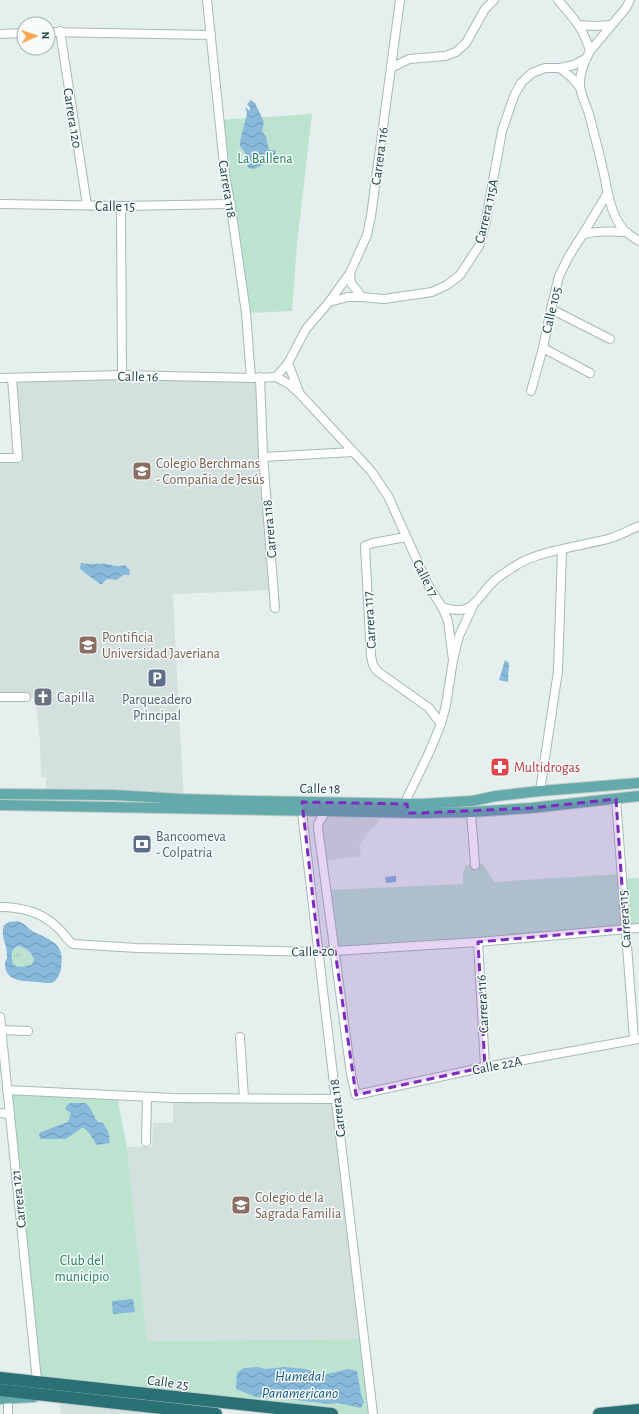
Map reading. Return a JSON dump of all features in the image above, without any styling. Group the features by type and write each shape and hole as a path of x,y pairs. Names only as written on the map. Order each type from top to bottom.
{"highway":[{"name":"Calle 25","path":"0,1378 332,1414"},
{"name":"Calle 25","path":"2,1396 58,1396 216,1414"},
{"path":"599,1414 639,1410"}],"main road":[{"name":"Calle 18","path":"407,808 472,801 496,796 540,791 639,783"},
{"name":"Calle 18","path":"0,794 114,795 302,806 407,808 471,812 531,808 639,796"},
{"name":"Calle 18","path":"0,805 152,809 302,806"}],"street":[{"name":"Carrera 118","path":"207,0 224,166 231,204 246,313 251,378"},
{"name":"Carrera 116","path":"276,377 288,363 306,329 329,302 350,273 369,229 400,0"},
{"path":"391,68 409,59 445,56 456,52 466,43 485,9 494,0"},
{"path":"558,0 580,25 590,51"},
{"path":"624,232 616,218 607,194 604,174 592,124 580,87 581,73 585,59 626,8 630,0"},
{"path":"580,25 611,25"},
{"path":"56,31 211,36"},
{"name":"Carrera 120","path":"60,31 87,205"},
{"path":"0,34 16,33"},
{"path":"394,51 409,59"},
{"name":"Carrera 115A","path":"362,297 384,299 432,292 447,285 460,275 479,246 485,225 502,131 514,96 521,83 532,72 545,68 560,68 574,65 585,59"},
{"path":"560,68 580,87"},
{"name":"Calle 105","path":"531,391 543,348 559,276 569,256 607,194"},
{"name":"Calle 15","path":"0,204 121,206 231,204"},
{"path":"121,206 122,375"},
{"path":"583,234 596,231 624,232 639,241"},
{"path":"350,273 351,283 362,297"},
{"path":"329,302 348,297 362,297"},
{"path":"551,309 610,339"},
{"path":"543,348 590,373"},
{"path":"288,363 300,394"},
{"name":"Calle 16","path":"0,378 122,375 251,378 276,377"},
{"name":"Carrera 118","path":"260,377 263,457 275,608"},
{"name":"Calle 17","path":"276,377 289,384 300,394 371,472 388,496 429,587 442,607 452,610 464,610 473,606"},
{"path":"0,458 18,458 12,378"},
{"path":"263,457 353,452"},
{"path":"407,808 407,798 441,724 459,636 473,606 495,580 516,565 533,557 610,539 639,526"},
{"name":"Carrera 117","path":"406,538 373,543 365,546 371,656 373,665 377,671 429,708 441,724"},
{"path":"540,791 558,670 562,550"},
{"path":"442,607 448,621 453,660"},
{"path":"0,698 26,697"},
{"path":"429,708 446,705"},
{"name":"Carrera 115","path":"616,798 625,929 636,1039"},
{"name":"Carrera 118","path":"302,806 318,952 374,1414"},
{"path":"471,812 475,865"},
{"path":"322,816 318,824 318,828 335,951"},
{"name":"Calle 20","path":"0,907 25,909 40,916 59,928 66,939 73,944 137,948 318,952 478,942 639,928"},
{"name":"Carrera 116","path":"478,942 485,1067"},
{"name":"Calle 22A","path":"335,951 351,1074 356,1095 485,1067 636,1039"},
{"name":"Carrera 121","path":"0,1017 37,1381"},
{"path":"1,1030 28,1031"},
{"path":"240,1037 244,1098"},
{"path":"7,1090 173,1098 336,1099"},
{"path":"146,1142 147,1097"},
{"path":"0,1113 10,1114"},
{"path":"2,1396 8,1414"}],"highlighted area":[{"path":"616,799 625,929 478,942 485,1067 356,1095 335,951 319,952 302,802 407,804 408,813 421,813 531,808"}],"shaded area":[{"path":"260,377 274,590 173,594 184,796 46,794 46,777 41,778 40,741 36,703 33,698 0,697 0,458 18,458 12,378"},
{"path":"386,812 359,845 361,856 322,861 320,820 323,816"},
{"name":"Colegio de la Sagrada Familia","path":"173,1098 336,1099 365,1339 147,1341 127,1147 152,1147 153,1123 173,1123"},
{"path":"58,1396 196,1414 61,1414"}],"green space":[{"name":"La Ballena","path":"312,114 297,244 292,311 246,313 219,120"},
{"path":"483,864 494,882 621,874 622,879 639,878 639,928 335,951 327,890 463,884 463,873 466,865"},
{"path":"18,946 26,949 31,955 34,960 31,965 22,967 12,964 13,951"},
{"name":"Club del municipio","path":"7,1090 117,1096 127,1147 147,1341 365,1339 373,1414 332,1414 37,1381"}],"water":[{"path":"251,100 255,103 264,122 262,131 266,137 269,150 275,150 276,152 272,161 254,169 248,168 246,154 240,146 247,114 245,107 250,111 250,107 247,104"},
{"path":"81,563 107,564 114,566 125,565 130,570 129,575 123,575 117,580 107,579 100,584 80,569"},
{"path":"505,660 509,663 508,682 499,680"},
{"path":"396,876 396,882 386,883 385,877"},
{"path":"9,922 21,922 34,932 52,941 56,945 61,954 62,960 60,973 55,981 48,983 21,981 11,977 8,974 5,963 7,953 3,938 3,930 4,925","holes":["18,946 26,949 32,955 34,960 31,965 22,967 13,964 12,952"]},
{"path":"70,1103 85,1103 88,1106 99,1123 102,1122 108,1131 110,1143 97,1145 83,1127 66,1139 40,1139 39,1134 41,1132 68,1122 71,1113 65,1109"},
{"path":"133,1299 135,1312 113,1314 112,1301"},
{"name":"Humedal Panamericano","path":"258,1367 265,1369 285,1367 306,1369 323,1375 348,1369 357,1371 364,1402 361,1408 338,1403 329,1404 256,1397 236,1389 237,1373 244,1368"}],"place":[{"name":"Colegio Berchmans - Compañia de Jesús","path":"142,471"},
{"name":"Pontificia Universidad Javeriana","path":"88,645"},
{"name":"Parqueadero Principal","path":"157,678"},
{"name":"Capilla","path":"43,697"},
{"name":"Multidrogas","path":"500,767"},
{"name":"Bancoomeva - Colpatria","path":"142,844"},
{"name":"Colegio de la Sagrada Familia","path":"241,1205"}]}
